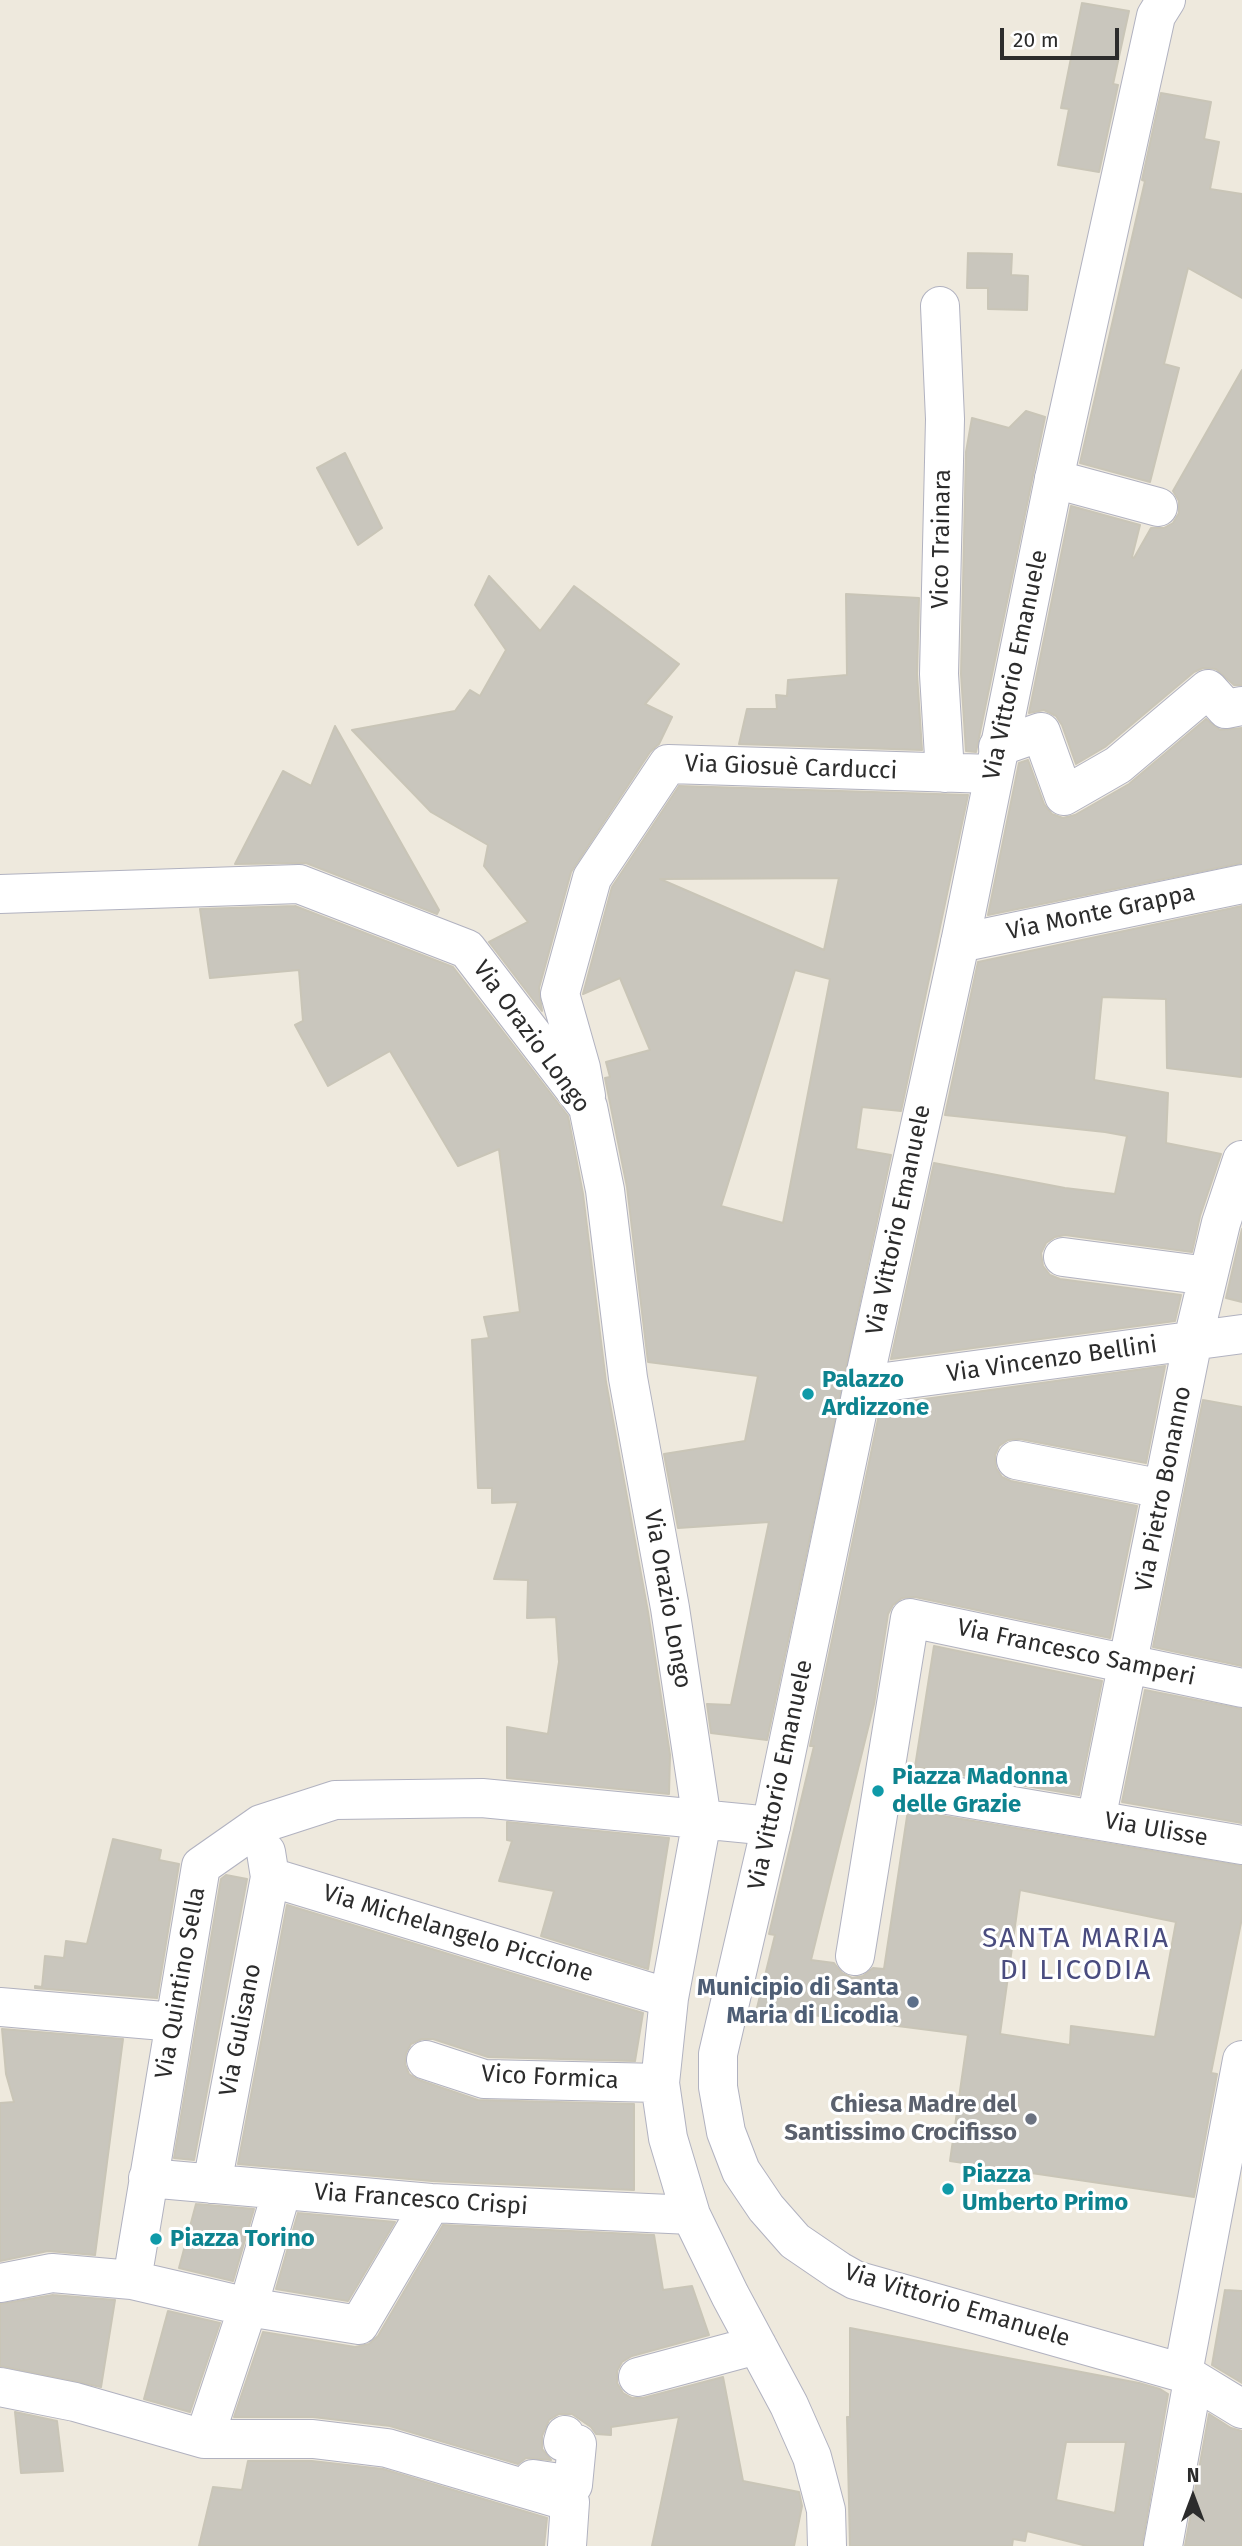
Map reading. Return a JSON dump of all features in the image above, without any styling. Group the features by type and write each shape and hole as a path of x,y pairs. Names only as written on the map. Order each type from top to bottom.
{"street":[{"name":"Via Vittorio Emanuele","path":"1166,0 1156,16 1054,479 960,943 863,1385 771,1826 718,2054 718,2087 726,2132 741,2171 766,2208 795,2241 855,2280 1188,2377 1242,2409"},
{"name":"Vico Trainara","path":"940,306 945,419 939,674 945,773"},
{"path":"1054,479 1158,507"},
{"path":"996,760 1041,732 1064,796 1118,765 1208,689 1226,709 1242,706"},
{"name":"Via Giosuè Carducci","path":"587,1107 581,1068 560,994 592,878 668,764 945,773 996,760"},
{"name":"Via Orazio Longo","path":"0,894 299,884 467,948 587,1107 605,1190 628,1378 688,1723 685,1819 657,1995 647,2082 668,2138 691,2215 789,2405 812,2457 827,2510 827,2546"},
{"name":"Via Monte Grappa","path":"960,943 1242,884"},
{"name":"Via Pietro Bonanno","path":"1096,1820 1193,1340 1221,1223 1242,1160"},
{"path":"1063,1257 1208,1276"},
{"name":"Via Vincenzo Bellini","path":"863,1385 1242,1334"},
{"path":"1016,1460 1163,1489"},
{"name":"Via Francesco Samperi","path":"893,1786 910,1618 1242,1688"},
{"path":"855,1956 893,1786"},
{"name":"Via Ulisse","path":"893,1786 1242,1844"},
{"name":"Via Quintino Sella","path":"125,2279 149,2171 201,1866 261,1824 335,1800 482,1798 771,1826"},
{"path":"261,1824 270,1877"},
{"name":"Via Michelangelo Piccione","path":"270,1877 657,1995"},
{"name":"Via Gulisano","path":"206,2183 270,1877"},
{"path":"0,2007 175,2022"},
{"name":"Vico Formica","path":"426,2060 484,2079 647,2082"},
{"path":"1163,2546 1188,2377 1242,2060"},
{"name":"Via Francesco Crispi","path":"149,2171 206,2183 431,2203 691,2215"},
{"path":"204,2438 248,2307 282,2190"},
{"path":"0,2283 52,2273 125,2279 248,2307 359,2325 431,2203"},
{"path":"638,2377 757,2345"},
{"path":"0,2387 75,2402 204,2438 313,2439 387,2448 570,2502 567,2546"},
{"path":"518,2487 528,2478 573,2485 577,2444 563,2442 565,2435"}],"building":[{"path":"1082,3 1129,11 1113,84 1118,85 1099,172 1058,165 1069,109 1061,108"},
{"path":"1161,93 1211,102 1204,139 1219,142 1210,189 1242,194 1242,298 1188,268 1164,364 1179,368 1150,482 1080,463 1145,181 1142,180"},
{"path":"968,253 1012,254 1011,275 1028,276 1027,310 988,309 988,288 967,288"},
{"path":"1242,370 1242,685 1234,685 1216,669 1203,668 1194,672 1105,747 1076,764 1056,716 1044,710 1029,713 1071,506 1140,525 1132,557 1134,558 1151,528 1164,528 1173,523 1179,513 1179,501 1173,491"},
{"path":"1026,411 1045,417 976,752 966,751 961,674 966,452 972,418 1009,428"},
{"path":"345,453 382,528 358,545 317,468"},
{"path":"489,576 540,631 574,586 679,664 645,704 672,717 659,744 650,752 571,872 539,988 542,1011 489,942 528,922 484,866 488,845 431,812 352,730 455,711 470,690 480,696 506,650 475,605"},
{"path":"846,594 919,598 917,674 922,750 739,744 747,709 777,709 776,695 787,696 788,680 847,675"},
{"path":"1206,719 1220,730 1242,728 1242,863 988,915 1019,763 1028,760 1044,804 1052,814 1063,818 1075,815 1129,784"},
{"path":"335,726 439,910 437,914 306,863 235,864 283,771 311,786"},
{"path":"679,786 968,795 901,1111 862,1107 856,1149 891,1155 767,1740 711,1733 707,1704 731,1705 769,1522 678,1528 664,1454 745,1441 758,1376 648,1362 627,1187 605,1078 610,1077 606,1062 650,1050 620,978 583,994 612,887","holes":["839,878 824,950 660,879","795,970 830,979 783,1223 721,1206"]},
{"path":"295,906 453,967 568,1116 583,1194 606,1382 648,1612 670,1755 669,1794 507,1778 507,1727 548,1734 559,1662 556,1617 527,1618 528,1580 494,1579 518,1502 492,1503 492,1488 478,1488 472,1340 489,1338 484,1317 520,1312 499,1149 458,1166 390,1051 328,1086 295,1025 303,1021 299,970 210,978 200,909"},
{"path":"1242,906 1241,1077 1167,1068 1166,999 1102,997 1094,1080 1168,1093 1166,1143 1221,1154 1200,1216 1192,1252 1065,1235 1046,1243 1041,1253 1043,1266 1050,1275 1060,1279 1181,1295 1175,1321 891,1359 934,1163 1065,1188 1115,1194 1127,1136 945,1115 978,962"},
{"path":"1242,1229 1242,1302 1226,1298"},
{"path":"1165,1366 1146,1463 1020,1439 1008,1440 999,1446 995,1455 996,1468 1002,1477 1011,1481 1137,1506 1110,1638 915,1597 902,1598 893,1605 888,1614 874,1704 811,1960 834,1963 842,1973 852,1978 863,1976 873,1968 884,1969 908,1810 1242,1866 1242,1918 1211,2073 1217,2074 1194,2197 950,2161 968,2035 757,2008 775,1935 769,1934 814,1746 810,1746 881,1405","holes":["1020,1890 1176,1922 1155,2037 1071,2026 1070,2045 1000,2034"]},
{"path":"1203,1400 1242,1407 1242,1666 1153,1647"},
{"path":"934,1646 1102,1681 1079,1795 915,1767"},
{"path":"1145,1690 1242,1709 1242,1823 1122,1802"},
{"path":"507,1822 669,1838 648,1969 541,1936 554,1891 499,1881 512,1841 507,1840"},
{"path":"113,1839 161,1850 159,1860 179,1864 157,1998 35,1988 42,1987 45,1956 64,1958 66,1941 87,1944"},
{"path":"226,1875 247,1879 194,2160 174,2158 221,1879"},
{"path":"287,1905 643,2013 635,2061 488,2057 433,2039 422,2039 411,2044 406,2053 405,2064 409,2074 419,2080 478,2100 634,2104 634,2190 432,2181 238,2164"},
{"path":"2,2029 123,2039 95,2255 48,2251 0,2261 0,2103 14,2102 6,2074"},
{"path":"196,2204 254,2209 233,2281 179,2268"},
{"path":"298,2213 395,2222 348,2301 276,2289"},
{"path":"443,2225 654,2235 663,2290 692,2286 709,2335 632,2356 622,2362 617,2371 617,2383 623,2393 632,2398 643,2398 723,2377 743,2481 799,2492 802,2506 794,2546 652,2546 679,2417 611,2427 611,2435 596,2434 591,2427 572,2414 559,2414 549,2420 542,2436 542,2449 551,2460 526,2458 518,2464 390,2426 313,2417 234,2417 263,2332 355,2347 369,2344 378,2336"},
{"path":"1225,2290 1242,2291 1242,2383 1212,2365"},
{"path":"53,2295 115,2300 101,2387 0,2366 0,2304"},
{"path":"168,2311 220,2323 190,2412 144,2399"},
{"path":"850,2328 1160,2389 1168,2394 1142,2546 1087,2546 1027,2531 1025,2541 1013,2539 1012,2546 850,2546 847,2417 850,2417","holes":["1066,2442 1126,2442 1115,2513 1056,2500"]},
{"path":"15,2412 57,2421 63,2471 21,2473"},
{"path":"1209,2414 1231,2428 1242,2431 1242,2546 1185,2546"},
{"path":"248,2461 312,2461 383,2469 547,2518 544,2546 199,2546 213,2487 242,2490"}],"place":[{"name":"Palazzo Ardizzone","path":"808,1394"},
{"name":"Piazza Madonna delle Grazie","path":"878,1791"},
{"name":"Municipio di Santa Maria di Licodia","path":"913,2002"},
{"name":"Chiesa Madre del Santissimo Crocifisso","path":"1031,2119"},
{"name":"Piazza Umberto Primo","path":"948,2189"},
{"name":"Piazza Torino","path":"156,2239"}],"district":[{"name":"SANTA MARIA DI LICODIA","path":"1076,1955"}]}
